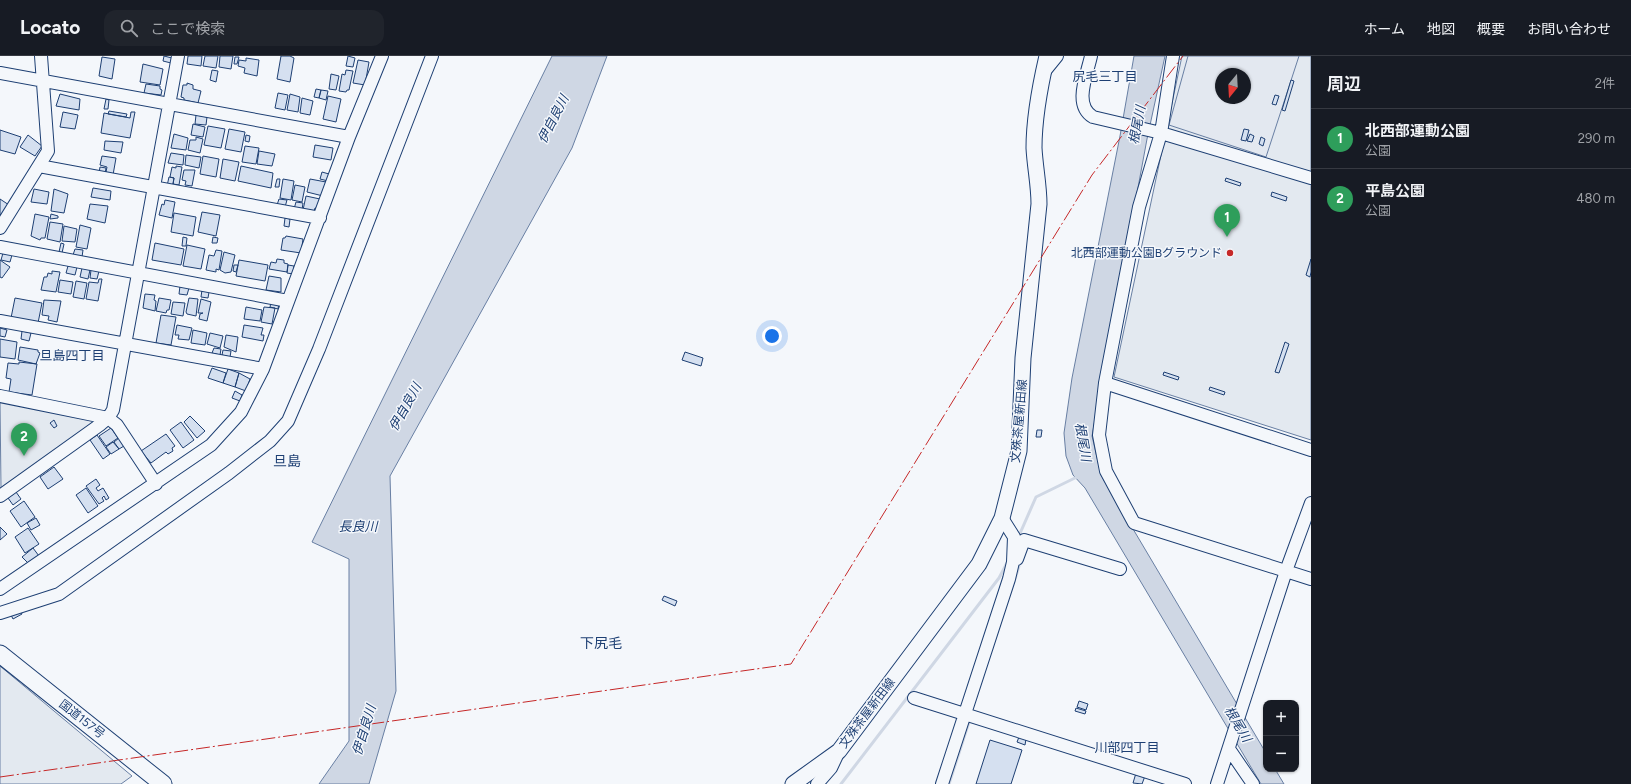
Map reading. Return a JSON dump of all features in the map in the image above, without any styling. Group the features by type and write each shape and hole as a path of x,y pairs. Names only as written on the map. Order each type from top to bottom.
{"highway":[{"name":"国道157号","path":"0,654 163,784"}],"main road":[{"name":"文殊茶屋新田線","path":"793,784 839,750 979,564 1002,518 1019,450 1023,358 1039,204 1039,186 1034,150 1035,126 1047,56"}],"street":[{"path":"0,228 48,151 41,56"},
{"path":"0,496 108,418 113,410 178,56"},
{"path":"0,589 156,484 211,445 241,412 263,369 349,137 381,56"},
{"path":"0,613 59,594 229,473 270,442 288,421 322,342 432,56"},
{"path":"1043,73 1057,56"},
{"path":"1091,56 1082,96 1082,105 1086,113 1093,117 1112,123 1161,133 1311,178"},
{"path":"1172,56 1161,133 1139,207 1105,383 1099,435 1106,471 1134,523 1311,579"},
{"path":"0,73 349,137"},
{"path":"39,166 320,218"},
{"path":"0,247 288,301"},
{"path":"0,321 263,369"},
{"path":"1105,383 1311,450"},
{"path":"0,396 108,418 117,425 156,484"},
{"path":"1217,784 1286,571 1311,503"},
{"path":"1002,518 1014,537 1013,562 1010,579"},
{"path":"942,784 1024,540 1120,569"},
{"path":"914,698 1185,784"},
{"path":"1230,746 1253,784"},
{"path":"817,784 831,768 839,750"}],"shaded area":[{"name":"北西部運動公園Bグラウンド","path":"1182,56 1311,56 1311,440 1114,377"},
{"path":"1188,56 1299,56 1266,157 1169,125"},
{"path":"0,401 94,419 96,423 1,489"},
{"path":"0,666 132,776 121,784 0,784"}],"water":[{"name":"長良川","path":"552,56 607,56 572,148 390,476 396,691 369,784 319,784 349,741 349,559 312,542"},
{"name":"根尾川","path":"1134,56 1165,56 1147,139 1092,436 1101,475 1263,748 1263,772 1277,772 1284,784 1261,784 1085,488 1073,475 1066,456 1064,433 1072,378 1120,136"}],"building":[{"path":"164,56 172,58 171,63 163,61"},
{"path":"188,56 202,56 201,66 187,64"},
{"path":"205,56 218,56 216,68 203,66"},
{"path":"220,56 233,56 231,69 219,67"},
{"path":"281,56 290,56 294,58 290,82 277,79"},
{"path":"348,56 355,58 353,67 346,66"},
{"path":"102,57 115,59 112,79 99,76"},
{"path":"235,57 239,57 237,64 234,64"},
{"path":"246,58 259,60 257,76 244,73 245,68 238,66 239,60 246,61"},
{"path":"358,60 369,62 365,85 353,83"},
{"path":"143,64 163,69 160,85 140,82"},
{"path":"212,70 218,71 216,82 210,80"},
{"path":"346,70 353,71 349,90 346,92 339,91 342,74 345,75"},
{"path":"331,74 339,76 336,90 329,89"},
{"path":"1291,80 1294,81 1285,111 1282,110"},
{"path":"187,83 193,85 193,89 201,91 198,103 184,100 184,98 181,97 183,85 187,85"},
{"path":"146,84 160,86 160,89 162,90 161,95 144,93"},
{"path":"316,89 321,90 319,98 314,97"},
{"path":"321,90 328,91 326,100 319,98"},
{"path":"278,93 288,95 285,110 275,108"},
{"path":"60,94 80,99 79,110 56,106"},
{"path":"290,94 300,97 298,112 287,110"},
{"path":"1275,95 1279,96 1276,105 1272,104"},
{"path":"328,96 341,99 336,122 323,119"},
{"path":"302,98 313,101 310,115 300,113"},
{"path":"106,99 109,100 108,109 104,109"},
{"path":"109,111 127,114 126,117 108,114"},
{"path":"63,112 78,115 75,129 60,127"},
{"path":"131,112 135,112 130,138 101,133 104,113 130,118"},
{"path":"196,115 207,117 206,125 195,124"},
{"path":"193,124 205,127 203,137 191,135"},
{"path":"208,126 225,129 221,148 204,145"},
{"path":"229,129 245,132 241,152 225,149"},
{"path":"1244,129 1249,130 1246,141 1241,140"},
{"path":"0,130 21,137 15,154 0,150"},
{"path":"174,134 188,138 186,150 171,148"},
{"path":"1250,134 1254,136 1252,142 1247,141"},
{"path":"28,135 42,146 35,156 20,147"},
{"path":"246,135 250,136 249,142 245,141"},
{"path":"196,137 203,139 200,153 188,150 190,140 196,140"},
{"path":"1261,137 1265,139 1263,146 1259,144"},
{"path":"105,141 123,142 121,153 104,150"},
{"path":"315,145 333,148 331,160 313,157"},
{"path":"245,146 259,148 256,164 242,162"},
{"path":"259,151 275,154 272,166 257,164"},
{"path":"171,153 184,155 183,165 168,163"},
{"path":"186,155 201,157 199,168 185,165"},
{"path":"102,156 116,158 113,175 106,172 107,167 100,165"},
{"path":"203,156 219,159 216,177 200,174"},
{"path":"223,159 239,162 235,181 220,178"},
{"path":"176,166 182,167 179,185 173,184 174,178 170,177 172,167 176,168"},
{"path":"241,166 273,173 271,188 238,181"},
{"path":"100,167 106,168 105,174 99,173"},
{"path":"184,170 195,170 192,186 185,185 186,181 182,180"},
{"path":"322,172 329,174 328,181 320,179"},
{"path":"169,177 174,178 173,184 179,186 179,188 167,186"},
{"path":"1226,178 1241,183 1240,186 1225,181"},
{"path":"277,179 280,179 279,187 275,187"},
{"path":"283,179 294,181 291,200 280,198"},
{"path":"310,179 326,182 323,196 307,192"},
{"path":"295,185 305,187 302,202 292,200"},
{"path":"93,188 111,191 110,200 91,197"},
{"path":"34,189 49,192 47,204 31,202"},
{"path":"54,189 68,194 64,213 51,211"},
{"path":"1272,192 1287,197 1286,201 1271,196"},
{"path":"306,196 320,199 319,208 315,208 314,211 303,210"},
{"path":"0,199 9,205 2,216 0,214"},
{"path":"279,199 287,200 285,207 277,205"},
{"path":"165,200 175,202 172,218 159,215 162,204 164,205"},
{"path":"296,202 303,203 302,210 294,209"},
{"path":"90,204 108,206 105,223 87,219"},
{"path":"202,212 220,215 216,236 198,232"},
{"path":"174,213 196,217 193,236 171,232"},
{"path":"35,214 49,217 45,238 41,238 40,240 31,236"},
{"path":"51,214 58,216 58,218 50,219"},
{"path":"285,218 290,219 289,227 284,226"},
{"path":"50,222 63,224 60,242 47,239"},
{"path":"80,225 91,228 87,249 76,247"},
{"path":"64,226 77,229 75,242 62,241"},
{"path":"286,236 303,239 301,253 281,250 283,238"},
{"path":"183,237 187,238 186,246 182,246"},
{"path":"213,237 218,238 217,243 212,243"},
{"path":"61,243 64,244 62,253 59,252"},
{"path":"155,243 184,249 181,265 152,260"},
{"path":"187,245 205,249 201,269 183,266"},
{"path":"75,249 83,250 82,257 73,255"},
{"path":"216,250 222,251 219,270 216,269 216,272 206,270 209,255 214,256"},
{"path":"224,252 235,255 231,272 225,273 220,270"},
{"path":"3,253 12,255 10,262 1,260"},
{"path":"277,259 284,260 284,263 288,264 287,272 269,269 271,262 276,263"},
{"path":"1311,259 1311,272 1310,277 1306,275"},
{"path":"0,260 10,267 2,278 0,277"},
{"path":"239,260 268,265 265,281 236,276"},
{"path":"234,265 238,265 236,272 233,271"},
{"path":"288,265 294,266 293,274 287,273"},
{"path":"68,266 77,267 75,275 66,273"},
{"path":"82,268 90,270 88,279 80,277"},
{"path":"91,270 99,271 97,279 90,278"},
{"path":"52,271 60,272 56,292 41,290 44,277 47,277 48,273 52,274"},
{"path":"269,276 281,278 281,292 266,290"},
{"path":"99,279 102,279 98,301 86,299 89,282 98,283"},
{"path":"60,280 73,282 71,294 58,292"},
{"path":"76,281 87,283 84,299 73,297"},
{"path":"180,286 189,288 187,295 179,294"},
{"path":"202,290 209,292 208,298 201,297"},
{"path":"145,294 155,295 155,311 143,308"},
{"path":"15,298 42,303 38,323 11,318"},
{"path":"159,298 171,300 169,310 167,310 166,313 156,311"},
{"path":"189,298 198,299 196,316 187,314 186,312"},
{"path":"201,299 211,302 207,321 199,319 200,314 203,313 198,313"},
{"path":"44,300 61,301 57,322 48,320 49,316 42,315"},
{"path":"173,302 185,303 183,316 171,314"},
{"path":"271,302 279,303 278,309 270,307"},
{"path":"246,307 262,310 260,321 244,319"},
{"path":"264,307 275,308 272,324 261,322"},
{"path":"161,315 176,317 171,345 156,343"},
{"path":"177,325 192,328 189,340 178,339 179,335 175,335"},
{"path":"244,325 263,328 261,335 264,335 263,341 242,337"},
{"path":"0,328 7,330 5,337 0,336"},
{"path":"193,330 207,333 205,345 191,343"},
{"path":"22,331 31,333 29,341 21,339"},
{"path":"210,333 223,336 220,348 207,344"},
{"path":"226,335 238,337 236,352 224,347"},
{"path":"0,339 17,342 15,359 0,357"},
{"path":"1285,342 1289,344 1279,373 1275,372"},
{"path":"20,347 38,350 40,353 36,364 18,360"},
{"path":"214,348 221,349 220,355 212,353"},
{"path":"223,350 231,351 230,357 222,355"},
{"path":"685,352 703,358 701,366 682,360"},
{"path":"19,362 37,364 32,395 9,392 11,379 6,378 8,363 19,364"},
{"path":"212,368 226,373 223,383 208,378"},
{"path":"228,369 239,373 235,387 223,383"},
{"path":"1164,372 1179,377 1178,380 1163,375"},
{"path":"239,373 250,379 246,391 235,387"},
{"path":"1210,387 1225,392 1224,395 1209,390"},
{"path":"235,391 242,395 240,401 232,398"},
{"path":"190,416 205,431 197,438 184,422"},
{"path":"54,420 57,426 54,428 50,423"},
{"path":"181,422 194,440 183,448 170,430"},
{"path":"111,428 118,438 106,446 99,436"},
{"path":"1037,430 1042,430 1041,437 1036,437"},
{"path":"166,434 175,446 172,448 173,451 168,454 166,452 151,463 141,451"},
{"path":"97,435 110,454 103,459 90,440"},
{"path":"119,438 124,446 119,449 114,442"},
{"path":"113,442 119,449 111,454 106,447"},
{"path":"54,467 63,479 48,489 40,477"},
{"path":"96,479 100,485 96,488 98,491 103,488 109,498 106,500 104,496 102,498 104,501 99,504 86,486"},
{"path":"86,488 98,506 88,513 76,495"},
{"path":"16,492 21,499 13,505 8,498"},
{"path":"24,501 35,517 21,527 10,511"},
{"path":"36,518 40,525 31,530 27,523"},
{"path":"0,527 7,534 0,540"},
{"path":"28,528 39,544 25,553 15,537"},
{"path":"33,548 39,556 28,563 22,557"},
{"path":"664,596 677,601 675,606 662,600"},
{"path":"19,608 22,614 13,619 10,613"},
{"path":"1079,701 1088,704 1086,710 1077,707"},
{"path":"1076,708 1086,711 1085,714 1075,711"},
{"path":"1019,737 1026,739 1025,745 1017,742"},
{"path":"990,740 1022,750 1011,784 976,784"},
{"path":"1136,773 1145,776 1142,784 1133,783"}],"waterway":[{"path":"1018,538 1036,497 1079,476"},
{"path":"841,784 999,578 1008,561"},
{"path":"1015,579 1019,566 1017,564"},
{"path":"949,784 970,719"}],"power":[{"path":"0,777 791,664 1092,175 1183,56"}],"place":[{"name":"北西部運動公園","path":"1227,237"},
{"name":"北西部運動公園Bグラウンド","path":"1230,253"},
{"name":"平島公園","path":"24,456"}],"district":[{"name":"尻毛三丁目","path":"1105,76"},
{"name":"旦島四丁目","path":"72,355"},
{"name":"旦島","path":"287,461"},
{"name":"下尻毛","path":"601,643"},
{"name":"川部四丁目","path":"1127,747"}],"water label":[{"name":"伊自良川","path":"553,119"},
{"name":"伊自良川","path":"405,407"},
{"name":"伊自良川","path":"364,730"}]}
